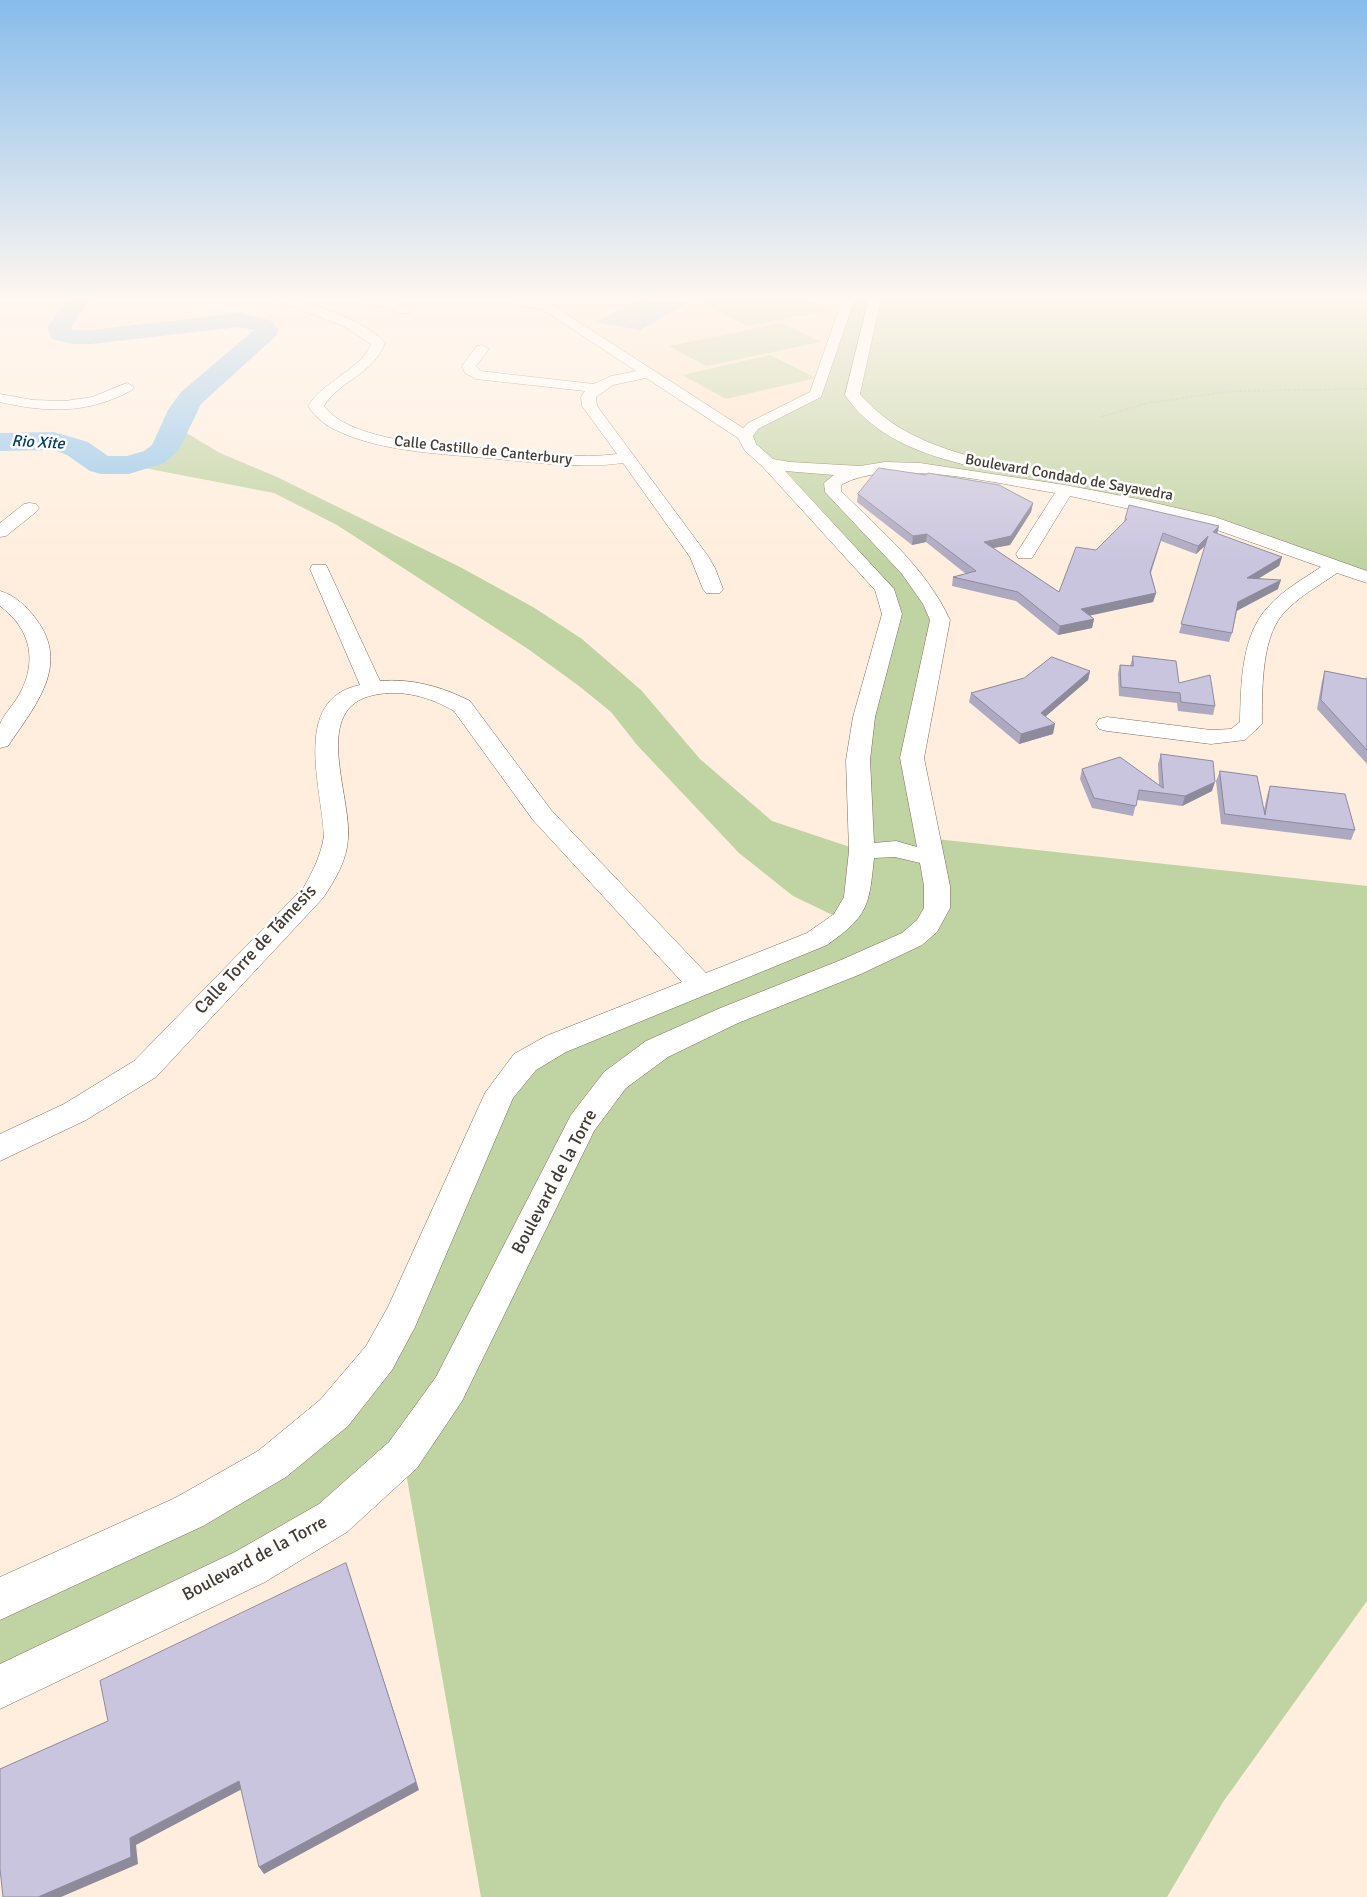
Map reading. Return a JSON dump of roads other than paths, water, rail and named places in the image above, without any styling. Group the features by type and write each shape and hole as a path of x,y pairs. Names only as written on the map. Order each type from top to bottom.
{"street":[{"path":"0,398 46,407 64,408 103,400 127,387"},
{"name":"Calle Castillo de Canterbury","path":"332,387 320,396 316,406 319,414 330,422 378,439 422,447 585,461 627,458"},
{"path":"581,387 598,387"},
{"path":"0,1599 189,1512 272,1464 334,1413 379,1358 393,1333 500,1093 525,1062 556,1044 817,939 844,920 857,897 862,851 858,760 864,717 892,614 884,589 768,463 746,442 745,436 670,387"},
{"path":"816,394 819,387"},
{"path":"745,436 753,426 816,394 842,393 844,387"},
{"path":"594,388 588,397 590,406 698,556 706,568 713,589"},
{"name":"Boulevard Condado de Sayavedra","path":"842,393 902,438 941,453 1007,469 1160,494 1224,509"},
{"path":"768,463 817,471 859,469 896,457 902,450 902,438"},
{"name":"Boulevard Condado de Sayavedra","path":"859,469 920,468 1065,491 1183,513 1367,577"},
{"name":"Boulevard de la Torre","path":"0,1687 250,1566 333,1518 403,1455 449,1389 582,1124 615,1080 657,1049 728,1016 851,967 912,939 927,926 937,908 937,886 926,838 912,758 940,620 935,604 916,580 833,492 832,483 859,469"},
{"path":"1025,554 1065,491"},
{"path":"0,532 30,508"},
{"path":"1107,724 1211,737 1237,735 1251,724 1259,642 1263,627 1282,604 1336,565"},
{"path":"319,568 343,617 347,631 357,649 372,688"},
{"path":"0,597 11,603 28,619 39,641 41,666 27,700 0,741"},
{"name":"Calle Torre de Támesis","path":"0,1148 75,1112 145,1069 314,892 330,863 336,836 324,739 327,722 340,703 351,695 372,688 422,689 445,696 462,706 542,815 702,986"},
{"path":"862,851 896,848 932,859"}],"waterway":[{"name":"Rio Xite","path":"0,442 54,441 77,449 101,465 129,465 154,457 164,450 182,410 191,398 204,387"}]}
